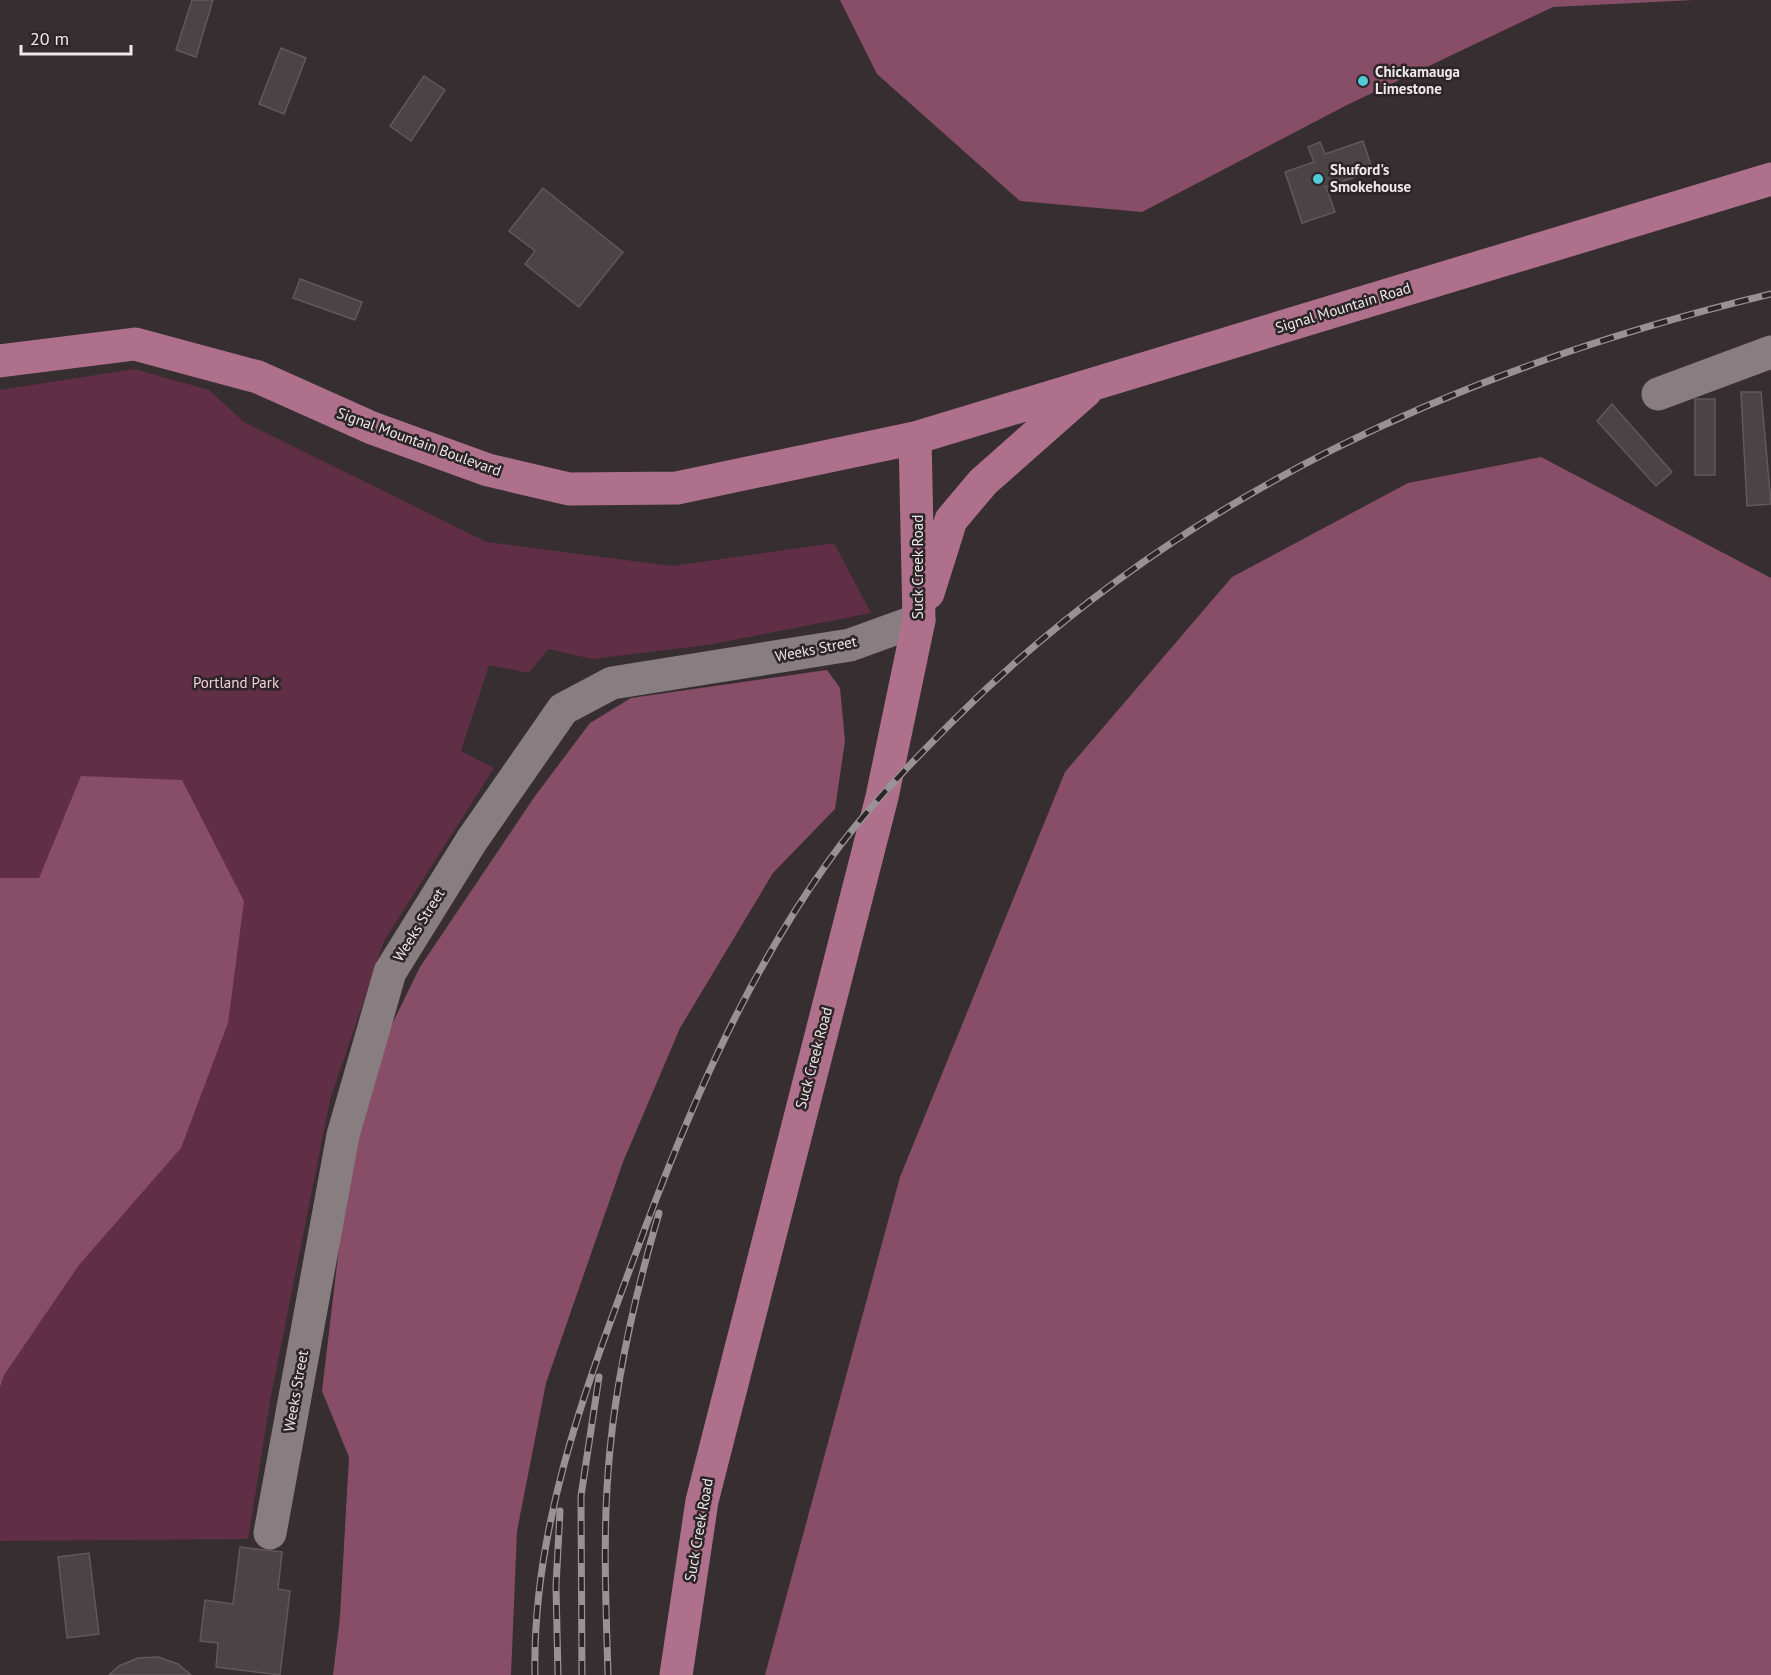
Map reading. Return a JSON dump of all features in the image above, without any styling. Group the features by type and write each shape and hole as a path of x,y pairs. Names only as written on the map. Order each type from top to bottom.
{"main road":[{"name":"Signal Mountain Road","path":"915,438 1771,179"},
{"name":"Signal Mountain Boulevard","path":"0,360 135,344 258,377 372,428 488,470 569,489 677,488 915,438"},
{"path":"920,620 951,520 983,482 1093,384"},
{"name":"Suck Creek Road","path":"676,1675 702,1501 882,797 920,620 915,438"}],"street":[{"path":"1658,394 1771,352"},
{"name":"Weeks Street","path":"270,1533 343,1135 390,972 514,779 563,709 612,683 850,645 920,620"}],"green space":[{"name":"Portland Park","path":"134,369 209,390 244,422 487,542 672,566 834,543 871,613 708,645 592,659 548,649 529,673 489,665 461,751 494,768 384,941 330,1100 271,1396 248,1539 0,1541 0,390"}],"shaded area":[{"path":"840,0 1694,0 1553,7 1347,105 1142,212 1020,201 877,74"},
{"path":"1541,457 1771,578 1771,1675 765,1675 900,1177 1065,772 1232,577 1408,483"},
{"path":"827,670 840,688 845,741 835,809 773,873 680,1028 623,1162 546,1383 517,1531 511,1675 333,1675 340,1617 349,1457 322,1391 348,1172 370,1069 420,967 535,796 590,723 631,698"},
{"path":"81,776 182,780 244,901 228,1023 181,1148 79,1265 4,1375 0,1387 0,878 39,878"}],"building":[{"path":"192,0 213,0 196,57 176,50"},
{"path":"281,48 306,58 284,114 259,104"},
{"path":"424,76 445,90 411,141 390,126"},
{"name":"Shuford's Smokehouse","path":"1363,141 1373,171 1326,187 1335,212 1302,223 1285,172 1314,162 1308,147 1320,142 1325,154"},
{"path":"543,188 623,252 579,307 525,264 535,251 509,231"},
{"path":"300,279 362,302 355,320 293,298"},
{"path":"1741,392 1761,392 1771,504 1747,506"},
{"path":"1695,399 1715,399 1715,475 1695,475"},
{"path":"1612,404 1672,472 1656,486 1597,421"},
{"path":"240,1547 282,1552 278,1589 290,1591 280,1675 216,1667 218,1643 200,1641 205,1600 233,1604"},
{"path":"89,1553 99,1634 67,1638 58,1557"},
{"path":"158,1657 178,1664 191,1675 109,1675 119,1666 138,1658"}],"railway":[{"path":"535,1675 536,1621 542,1568 565,1462 597,1359 673,1155 718,1054 768,955 828,862 888,788 954,720 1042,640 1134,568 1231,505 1332,450 1437,401 1546,360 1657,324 1771,294"},
{"path":"608,1675 605,1549 606,1498 611,1440 626,1342 659,1213"},
{"path":"582,1675 581,1496 599,1377"},
{"path":"558,1675 556,1586 560,1511"}],"place":[{"name":"Chickamauga Limestone","path":"1363,81"},
{"name":"Shuford's Smokehouse","path":"1318,179"}]}
